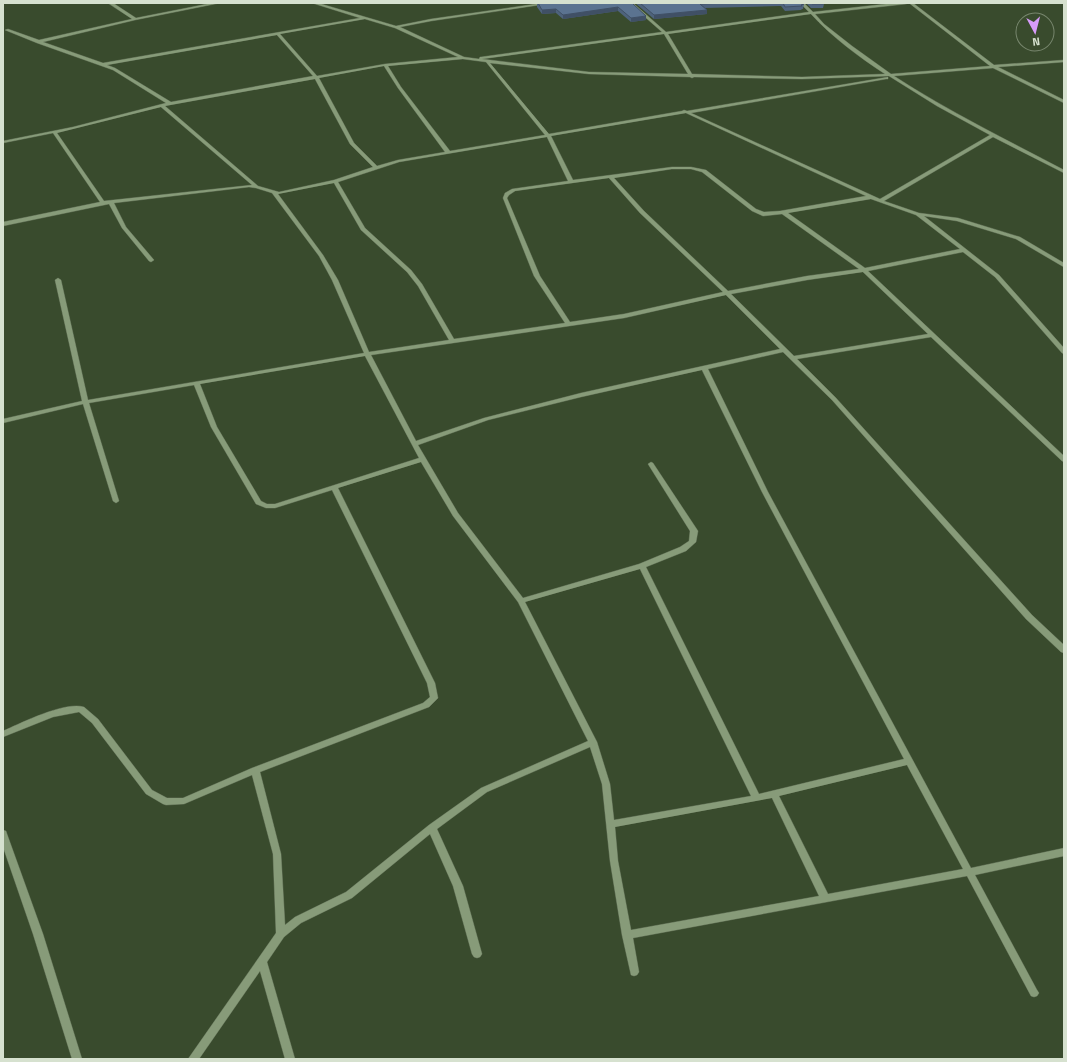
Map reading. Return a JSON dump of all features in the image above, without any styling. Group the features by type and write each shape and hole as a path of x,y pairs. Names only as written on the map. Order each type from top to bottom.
{"street":[{"path":"110,3 135,19"},
{"path":"38,42 135,19 218,3"},
{"path":"314,3 396,27 463,58"},
{"path":"396,27 431,20 551,3"},
{"path":"630,3 664,33 692,76"},
{"path":"802,3 841,40 890,76 993,135 1064,172"},
{"path":"474,59 812,13 906,3"},
{"path":"911,3 994,67 1064,102"},
{"path":"101,65 365,18"},
{"path":"6,30 114,69 170,103"},
{"path":"278,34 316,77 352,144 375,167"},
{"path":"3,142 54,132 170,103 385,65 463,58 589,73 802,78 890,76 1064,61"},
{"path":"487,61 548,135 571,182"},
{"path":"385,65 398,86 430,125 448,152"},
{"path":"274,193 335,181 375,167 398,161 548,135 588,130 684,111 867,83 890,76"},
{"path":"162,106 256,186 274,193 325,262 335,280 367,354 414,444 456,514 521,601 593,742 606,784 614,861 634,972"},
{"path":"684,111 880,201 918,214 958,220 1018,238 1064,265"},
{"path":"54,132 103,203"},
{"path":"880,201 993,135"},
{"path":"569,325 537,276 505,198 507,194 514,190 672,168 691,168 704,171 754,210 763,214 784,213 871,197"},
{"path":"610,176 642,212 728,293 834,399 1029,617 1064,650"},
{"path":"335,181 363,229 409,271 420,285 453,342"},
{"path":"3,224 103,203 192,191 256,186"},
{"path":"111,202 124,227 151,260"},
{"path":"784,213 864,270 1064,460"},
{"path":"918,214 997,276 1064,352"},
{"path":"3,421 85,402 196,382 367,354 624,316 728,293 807,278 864,270 964,250"},
{"path":"58,280 85,402 116,501"},
{"path":"793,358 931,335"},
{"path":"414,444 494,417 581,395 706,369 785,350"},
{"path":"706,369 765,492 1034,993"},
{"path":"196,382 214,427 258,502 266,506 276,506 423,459"},
{"path":"521,601 642,566 683,549 692,542 694,531 650,464"},
{"path":"3,734 47,716 70,709 81,709 95,721 149,792 166,802 184,801 255,770 426,705 434,698 431,683 334,488"},
{"path":"642,566 756,798"},
{"path":"193,1059 282,934 298,920 349,895 432,828 484,790 593,742"},
{"path":"610,824 756,798 910,761"},
{"path":"255,770 277,854 282,934"},
{"path":"774,794 825,898"},
{"path":"432,828 458,886 477,954"},
{"path":"3,834 38,934 77,1059"},
{"path":"627,935 970,872 1064,852"},
{"path":"262,961 290,1059"}],"building":[{"path":"538,3 632,3 646,16 631,18 618,7 563,15 556,9 542,10"},
{"path":"640,3 724,3 700,4 707,10 654,15"},
{"path":"783,3 804,4 801,5 802,6 785,7"},
{"path":"811,3 823,3 824,4 812,4"}]}
